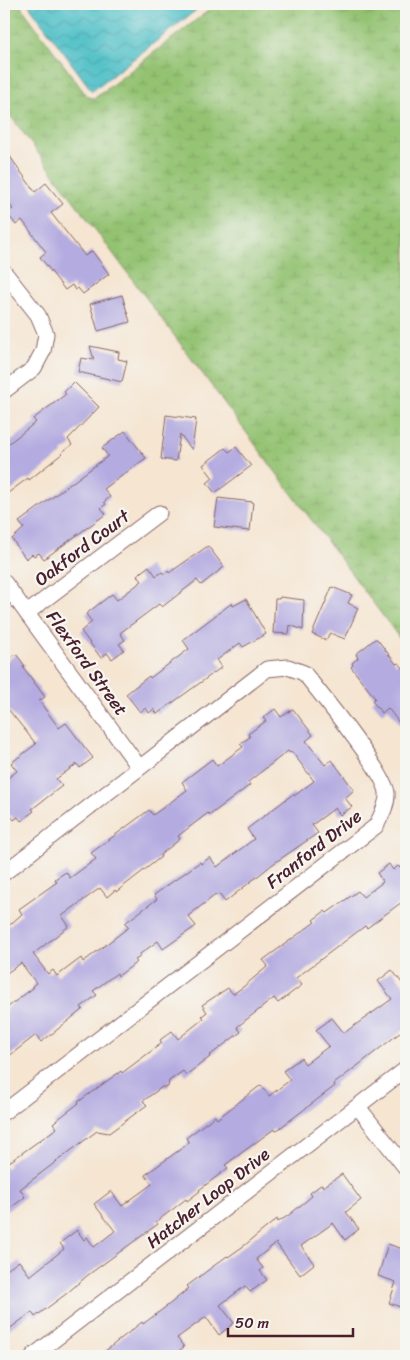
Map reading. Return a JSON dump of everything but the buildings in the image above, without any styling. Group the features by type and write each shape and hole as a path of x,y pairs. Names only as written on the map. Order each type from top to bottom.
{"street":[{"path":"4,272 38,315 46,334 43,351 34,368 4,391"},
{"name":"Oakford Court","path":"27,613 159,513"},
{"name":"Flexford Street","path":"4,582 139,766"},
{"name":"Franford Drive","path":"4,873 139,766 267,669 288,667 304,673 373,764 387,792 384,809 376,826 4,1112"},
{"name":"Hatcher Loop Drive","path":"33,1356 406,1070"},
{"path":"358,1107 406,1168"}],"green space":[{"path":"4,4 19,4 86,95 90,98 95,98 217,4 406,4 406,647 4,107"}],"water":[{"path":"28,4 204,4 92,91"}]}
